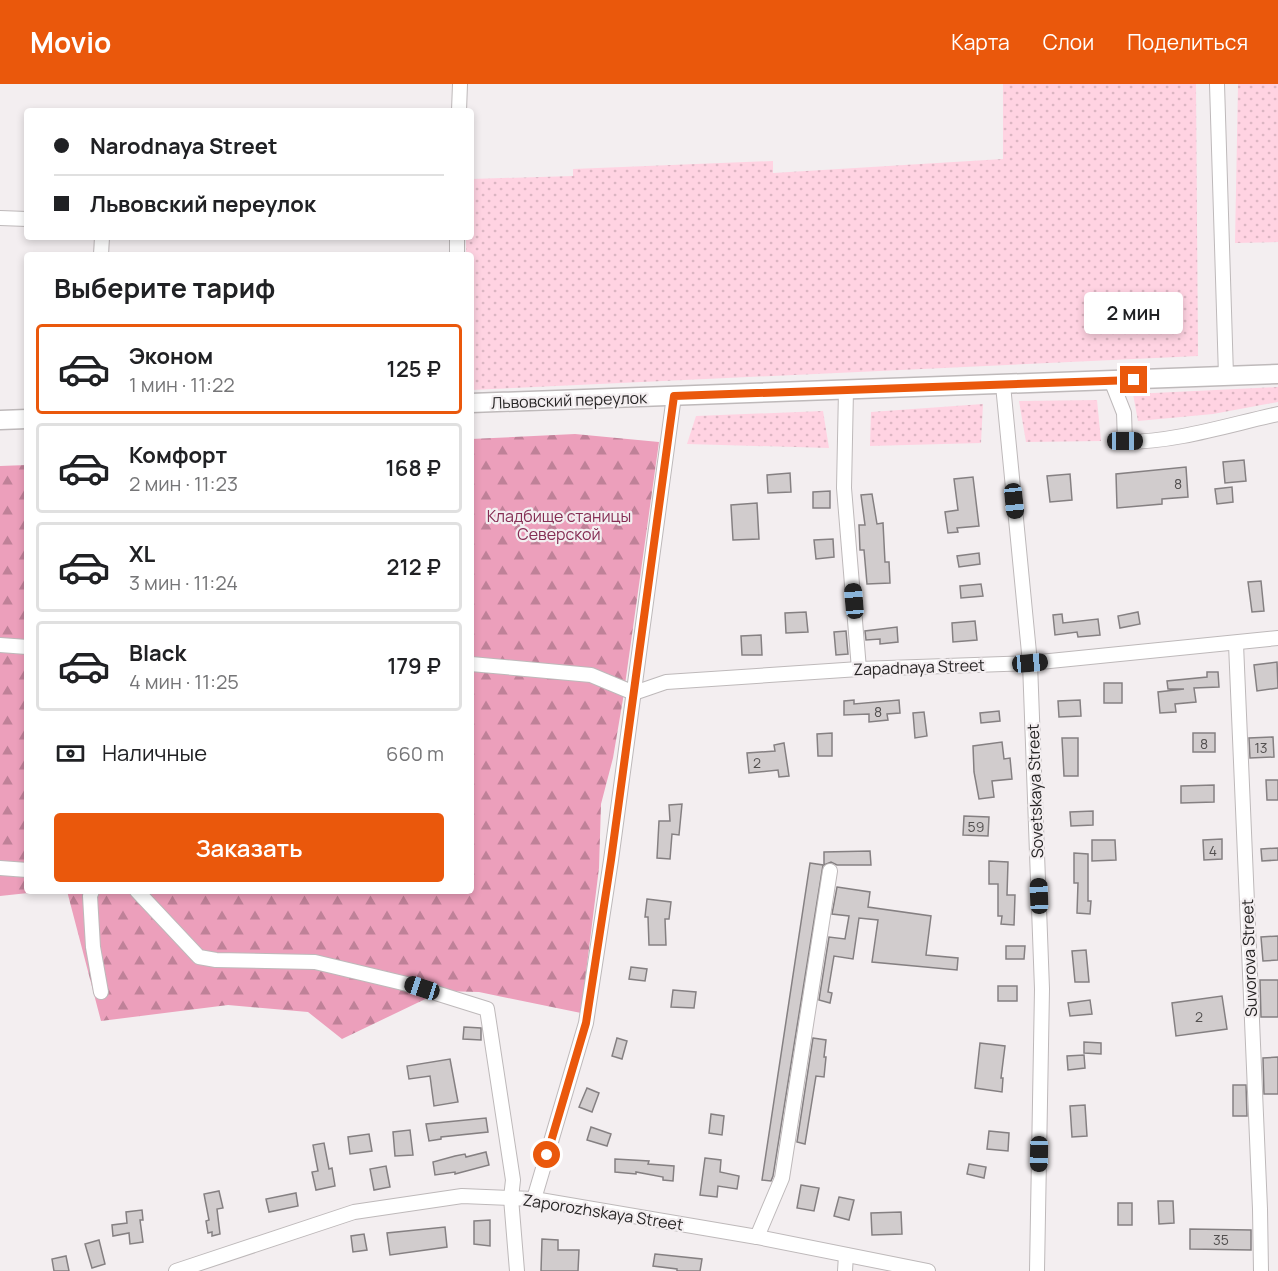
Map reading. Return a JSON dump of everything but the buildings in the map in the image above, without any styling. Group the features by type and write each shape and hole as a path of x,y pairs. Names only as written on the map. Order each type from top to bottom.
{"main road":[{"name":"Львовский переулок","path":"474,403 1278,374"},
{"path":"0,420 24,419"}],"street":[{"path":"459,108 460,84"},
{"path":"1217,84 1226,376"},
{"path":"0,219 24,219"},
{"path":"1111,380 1124,413 1125,441 1143,442 1195,433 1278,414"},
{"name":"Sovetskaya Street","path":"1003,385 1030,663 1042,989 1037,1271"},
{"path":"846,390 844,488 859,669"},
{"path":"534,1199 586,1023 611,860 674,396"},
{"name":"Zapadnaya Street","path":"634,693 666,682 859,669 1030,663 1278,638"},
{"name":"Suvorova Street","path":"1236,644 1261,1271"},
{"path":"0,648 24,647"},
{"path":"474,664 591,675 634,693"},
{"path":"0,868 24,870"},
{"path":"757,1237 782,1178 830,871"},
{"path":"91,894 93,947 101,992"},
{"path":"140,894 199,957 216,960 315,962 407,984 487,1009 513,1180 511,1198 517,1271"},
{"name":"Zaporozhskaya Street","path":"176,1271 200,1268 354,1212 462,1196 534,1199 757,1237 928,1271"},
{"path":"845,1271 846,1255"}],"shaded area":[{"path":"1003,84 1196,84 1198,356 474,390 474,252 466,252 466,240 474,240 474,179 573,176 573,169 773,161 773,173 1003,159"},
{"path":"1238,84 1278,84 1278,242 1235,243"},
{"path":"1278,387 1278,402 1213,414 1138,421 1133,394"},
{"path":"1097,400 1101,441 1026,442 1019,401"},
{"path":"983,404 981,443 870,446 871,412"},
{"path":"823,411 829,448 687,444 696,416"}],"green space":[{"name":"Кладбище станицы Северской","path":"575,434 659,442 623,699 613,758 601,804 599,868 581,1013 479,992 442,991 342,1039 308,1012 228,1005 101,1021 68,894 474,894 474,439"},
{"path":"24,465 24,893 0,896 0,466"}],"route":[{"path":"547,1155 586,1023 611,860 674,396 1134,380"}]}
